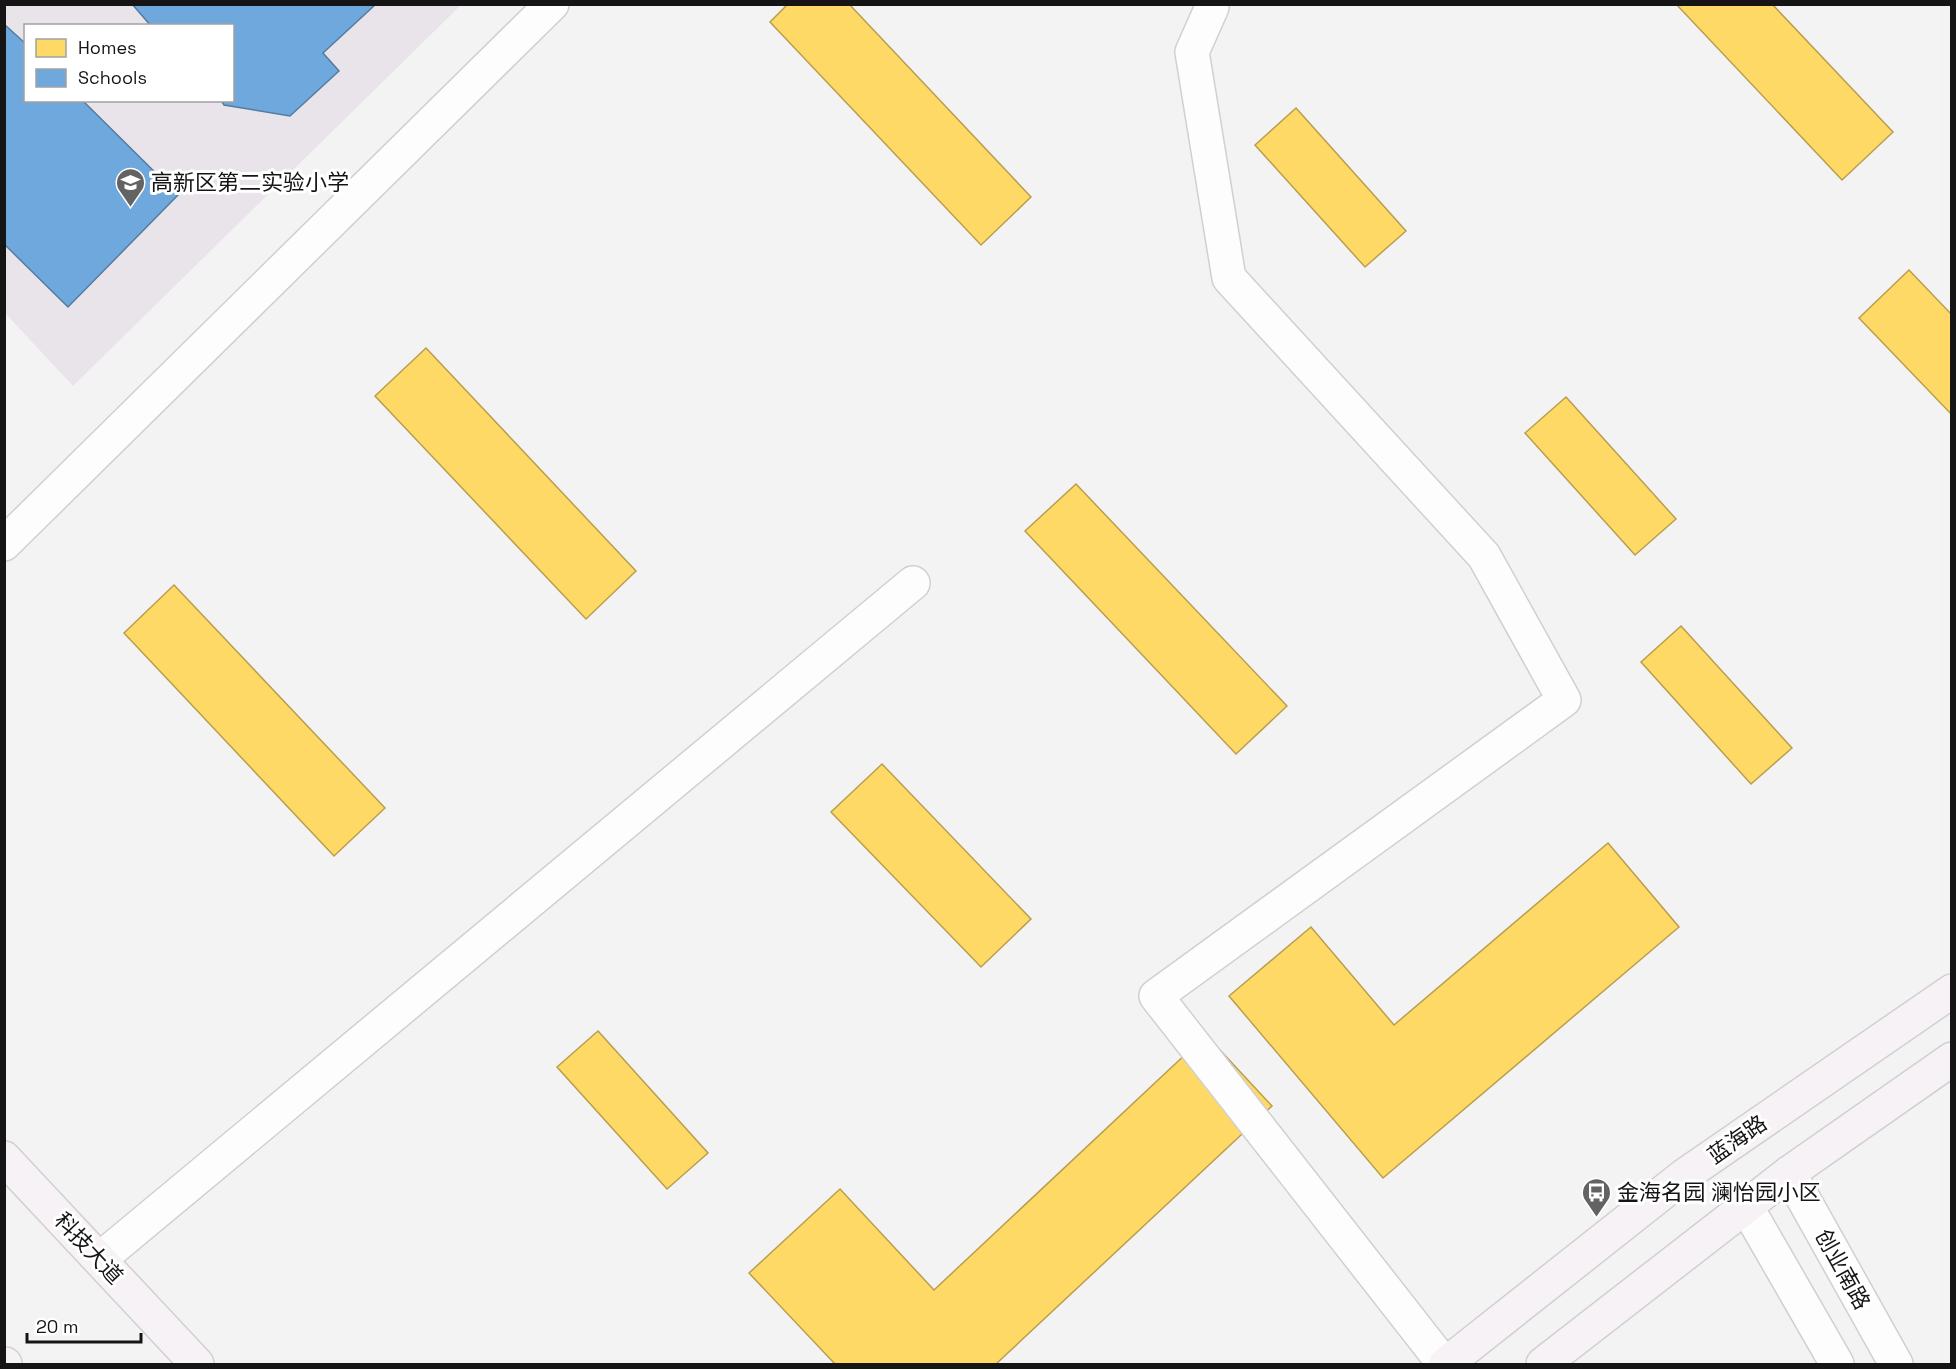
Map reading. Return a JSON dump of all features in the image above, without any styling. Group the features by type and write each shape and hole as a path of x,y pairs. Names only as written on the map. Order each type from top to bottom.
{"street":[{"path":"4,544 552,4"},
{"path":"1212,8 1192,52 1229,278 1484,556 1564,700 1156,996 1445,1365"},
{"path":"100,1259 913,583"},
{"name":"蓝海路","path":"1445,1365 1685,1175 1952,991"},
{"path":"1543,1365 1789,1173 1952,1059"},
{"name":"科技大道","path":"4,1158 197,1365"},
{"name":"创业南路","path":"1789,1173 1896,1365"},
{"path":"1746,1206 1837,1365"}],"shaded area":[{"name":"高新区第二实验小学","path":"5,5 461,5 73,386 5,313"}],"building: Homes":[{"path":"788,4 849,4 1031,197 981,245 770,22"},
{"path":"1676,4 1772,4 1893,132 1842,180"},
{"path":"1296,108 1406,231 1365,267 1255,145"},
{"path":"1909,270 1952,315 1952,415 1859,318"},
{"path":"426,348 636,571 586,619 375,396"},
{"path":"1566,397 1676,519 1635,555 1525,433"},
{"path":"1076,484 1287,706 1236,754 1025,531"},
{"path":"174,585 385,808 334,856 124,633"},
{"path":"1681,626 1792,748 1751,784 1641,662"},
{"path":"882,764 1031,919 981,967 831,812"},
{"path":"1608,843 1679,927 1383,1178 1229,996 1311,927 1394,1025"},
{"path":"598,1031 708,1153 667,1189 557,1067"},
{"path":"1206,1035 1272,1106 996,1364 835,1364 749,1273 840,1189 934,1290"}],"building: Schools":[{"path":"132,4 376,4 323,53 339,71 290,116 224,105 222,102 234,102 234,24 149,24"},
{"path":"4,24 24,42 24,102 84,102 178,195 68,307 4,244"}],"place":[{"name":"高新区第二实验小学","path":"130,208"},
{"name":"金海名园 澜怡园小区","path":"1596,1218"}]}
